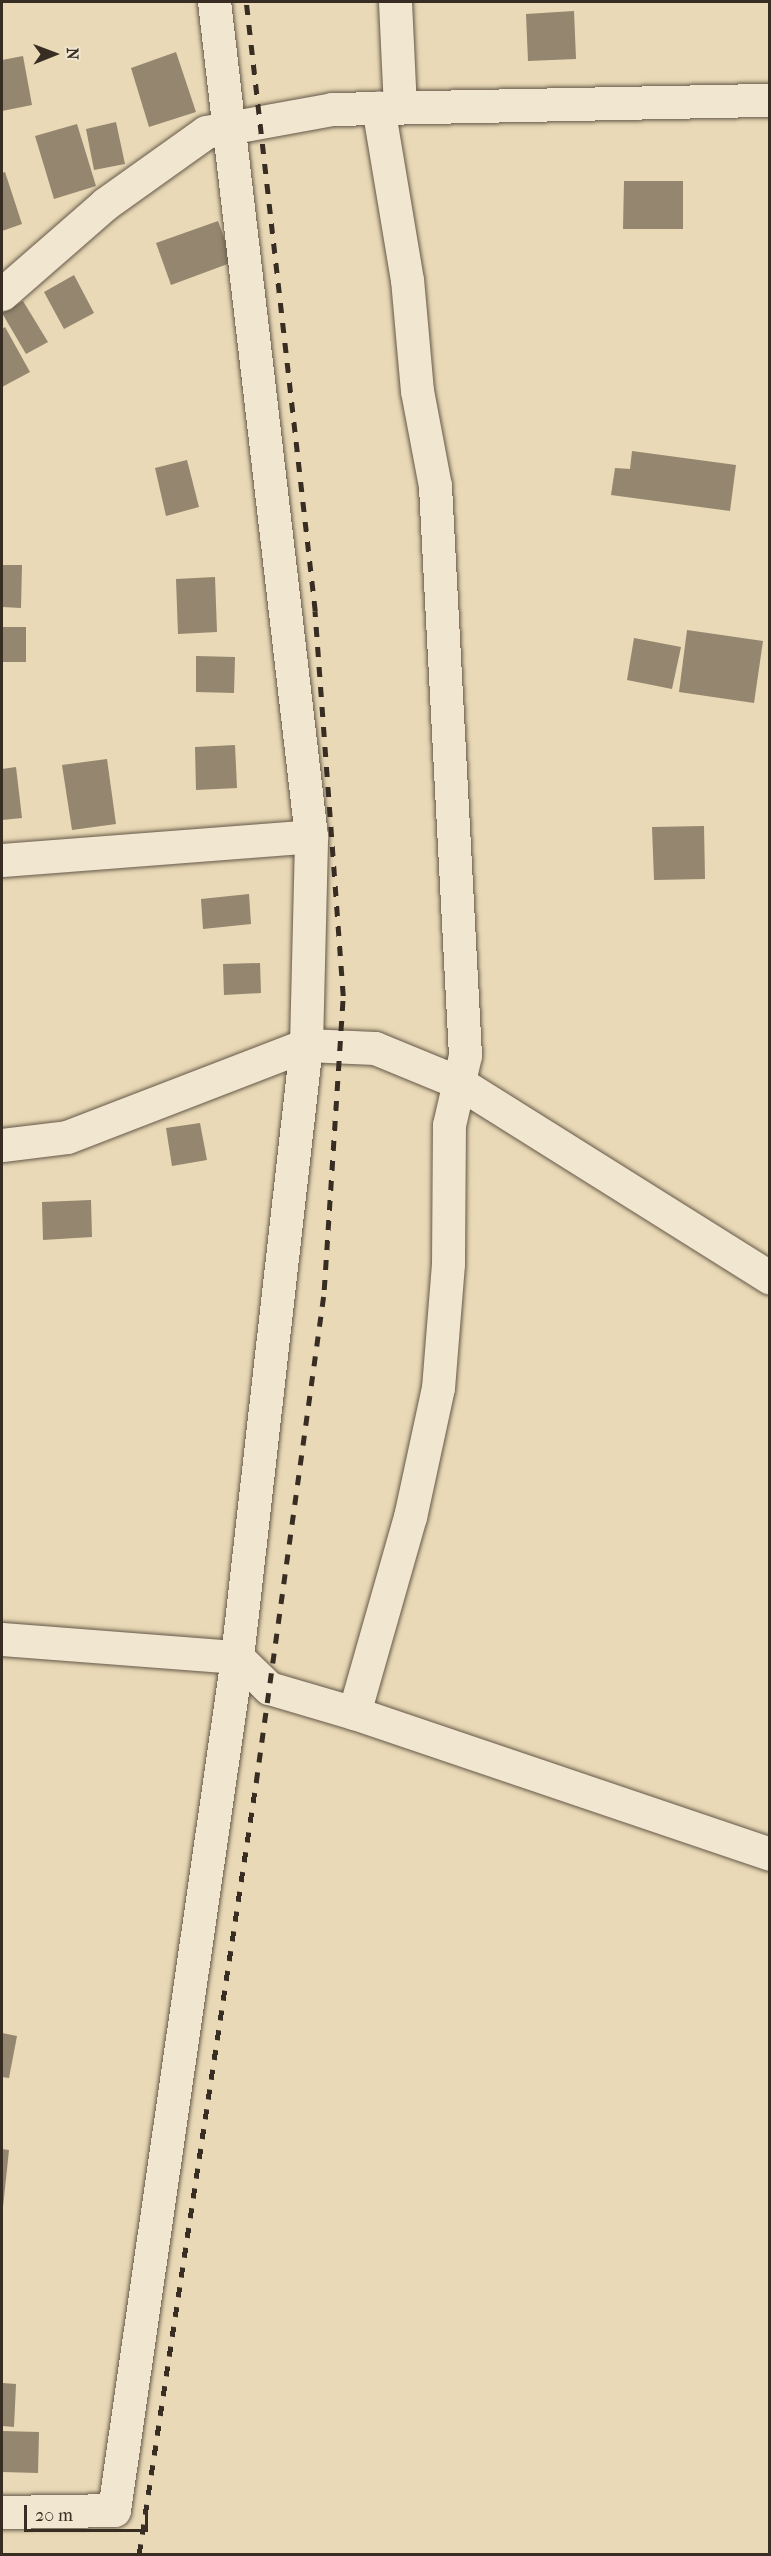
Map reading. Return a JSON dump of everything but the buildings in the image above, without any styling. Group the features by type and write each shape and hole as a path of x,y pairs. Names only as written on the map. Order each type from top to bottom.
{"street":[{"path":"2,2512 114,2510 237,1657 306,1046 311,836 214,2"},
{"path":"354,1713 410,1517 438,1388 448,1264 449,1125 465,1055 435,486 417,391 389,107 395,2"},
{"path":"2,294 105,204 206,132 332,109 770,100"},
{"path":"2,860 311,836"},
{"path":"2,1145 67,1137 306,1046 375,1048 458,1082 770,1278"},
{"path":"2,1639 237,1657 269,1688 354,1713 770,1854"}],"railway":[{"path":"139,2554 256,1782 324,1290 343,996 315,611 246,2"}]}
